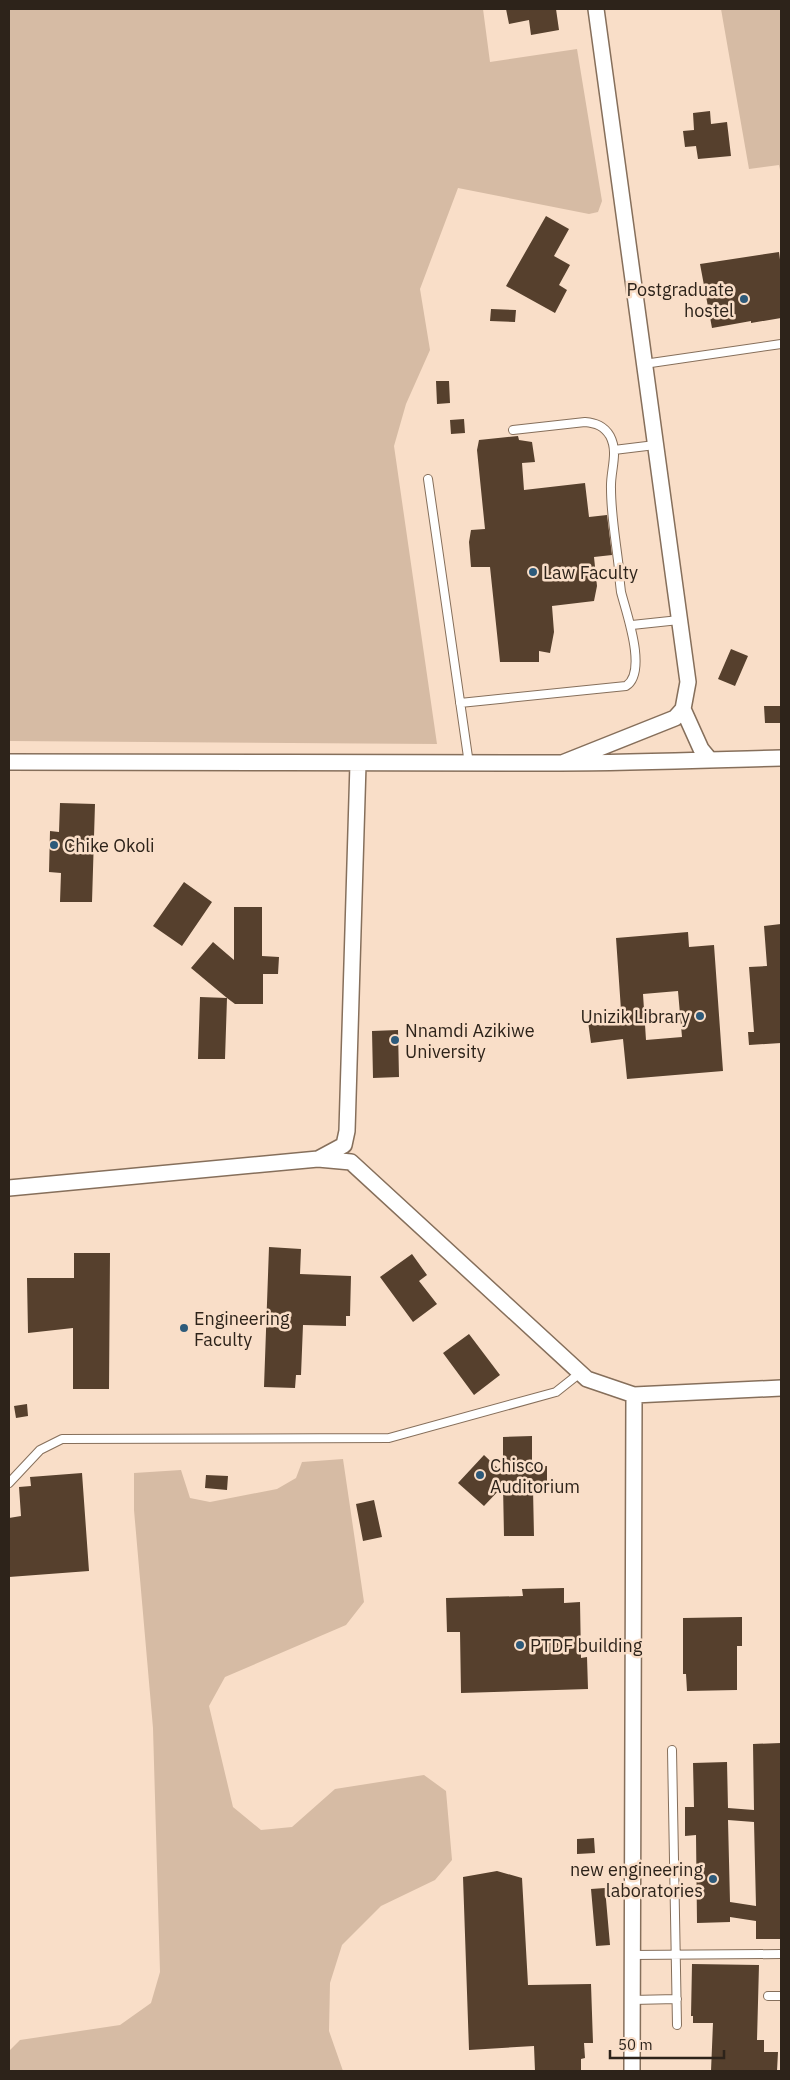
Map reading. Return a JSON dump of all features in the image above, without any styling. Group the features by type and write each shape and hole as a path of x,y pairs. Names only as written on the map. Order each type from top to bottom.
{"street":[{"path":"562,763 675,718 683,709 688,682 596,9"},
{"path":"683,709 701,749 710,760"},
{"path":"9,762 186,761 469,764 781,758"},
{"path":"358,764 349,1117 344,1145 350,1162 586,1379 602,1386 634,1395 781,1388"},
{"path":"318,1159 344,1145"},
{"path":"9,1188 318,1159 350,1162"},
{"path":"632,2071 634,1395"}],"lane":[{"path":"644,364 781,344"},
{"path":"460,703 626,686 630,683 635,672 632,625 621,590 610,488 614,450 609,435 604,428 595,423 585,422 513,430"},
{"path":"614,450 655,445"},
{"path":"428,479 469,764"},
{"path":"632,625 679,620"},
{"path":"9,1483 40,1450 62,1439 389,1438 556,1392 580,1373"},
{"path":"672,1750 677,2025"},
{"path":"631,1955 781,1954"},
{"path":"768,1996 781,1996"},
{"path":"632,2000 677,1999"}],"shaded area":[{"path":"9,9 483,9 490,62 577,49 602,201 598,212 589,214 458,188 420,289 430,350 406,404 394,446 437,744 9,741"},
{"path":"721,9 781,9 781,175 779,165 749,169"},
{"path":"343,1459 364,1602 346,1625 225,1677 209,1706 233,1807 261,1830 292,1827 335,1789 424,1775 446,1791 452,1860 435,1880 381,1906 342,1945 330,1983 329,2031 343,2071 9,2071 9,2051 20,2040 120,2025 151,2003 160,1972 153,1728 134,1510 134,1473 181,1470 190,1498 210,1502 277,1489 296,1478 302,1462"}],"building":[{"path":"506,9 556,9 559,30 531,35 529,20 509,24"},
{"path":"710,111 711,124 727,122 731,156 698,159 696,146 685,147 683,131 694,130 693,113"},
{"path":"546,216 569,229 554,256 570,265 559,285 567,290 555,313 506,286"},
{"name":"Postgraduate hostel","path":"779,252 781,267 781,318 712,328 700,264"},
{"path":"491,309 516,310 515,322 490,321"},
{"path":"436,381 449,381 450,403 437,404"},
{"path":"464,419 465,433 451,434 450,420"},
{"path":"518,436 519,440 532,442 535,462 522,463 524,490 585,483 589,517 607,515 612,555 594,557 597,586 594,601 552,606 554,632 550,653 539,651 539,662 500,662 490,567 471,567 469,542 471,530 485,529 477,450 479,440"},
{"path":"731,649 748,656 735,686 718,679"},
{"path":"764,706 781,706 781,723 765,723"},
{"path":"60,803 95,804 92,902 60,902 61,873 49,872 50,831 59,832"},
{"path":"184,882 212,902 182,946 153,926"},
{"path":"234,907 262,907 262,956 279,957 278,974 263,974 263,1004 235,1004 191,968 213,942 234,960"},
{"path":"781,924 781,1043 749,1045 748,1032 754,1032 749,967 767,966 764,926"},
{"name":"Unizik Library","path":"688,932 689,947 714,945 723,1071 627,1079 623,1039 591,1043 587,1014 621,1010 616,938","holes":["678,991 682,1037 646,1040 643,994"]},
{"path":"200,997 227,998 225,1059 198,1059"},
{"path":"398,1030 399,1077 373,1078 372,1031"},
{"path":"269,1247 301,1249 300,1274 351,1276 350,1316 346,1316 346,1326 303,1325 301,1375 296,1375 295,1388 264,1387"},
{"path":"74,1253 110,1253 109,1389 73,1389 73,1328 28,1333 27,1278 74,1278"},
{"path":"412,1254 427,1275 419,1281 437,1304 413,1322 380,1277"},
{"path":"469,1334 500,1375 474,1395 443,1353"},
{"path":"27,1404 28,1416 16,1418 14,1406"},
{"path":"532,1436 532,1467 547,1466 547,1489 533,1489 534,1536 504,1536 503,1486 484,1506 458,1483 484,1455 503,1473 503,1437"},
{"path":"82,1473 89,1571 9,1577 9,1518 21,1516 19,1487 31,1486 30,1477"},
{"path":"206,1475 228,1476 227,1490 205,1488"},
{"path":"374,1500 382,1537 363,1541 356,1504"},
{"name":"PTDF building","path":"564,1588 564,1603 580,1602 581,1658 587,1657 588,1689 461,1693 460,1632 447,1632 446,1598 523,1596 522,1589"},
{"path":"742,1617 742,1646 737,1646 737,1690 687,1691 686,1674 683,1674 683,1618"},
{"path":"781,1743 781,1939 756,1939 756,1921 730,1917 730,1922 697,1923 696,1835 685,1836 685,1807 694,1807 693,1763 727,1762 728,1808 754,1810 753,1744","holes":["728,1820 754,1822 756,1906 730,1902"]},
{"path":"594,1838 595,1853 577,1854 577,1839"},
{"path":"497,1871 522,1878 528,1985 591,1984 593,2043 584,2043 585,2058 581,2059 581,2071 535,2071 534,2046 469,2050 463,1877"},
{"path":"605,1888 610,1945 596,1946 591,1889"},
{"path":"692,1964 759,1965 757,2040 764,2040 764,2052 778,2052 777,2071 711,2071 713,2023 693,2023 693,2016 691,2016"}],"place":[{"name":"Postgraduate hostel","path":"744,299"},
{"name":"Law Faculty","path":"533,572"},
{"name":"Chike Okoli","path":"54,845"},
{"name":"Unizik Library","path":"700,1016"},
{"name":"Nnamdi Azikiwe University","path":"395,1040"},
{"name":"Engineering Faculty","path":"184,1328"},
{"name":"Chisco Auditorium","path":"480,1475"},
{"name":"PTDF building","path":"520,1645"},
{"name":"new engineering laboratories","path":"713,1879"}]}
